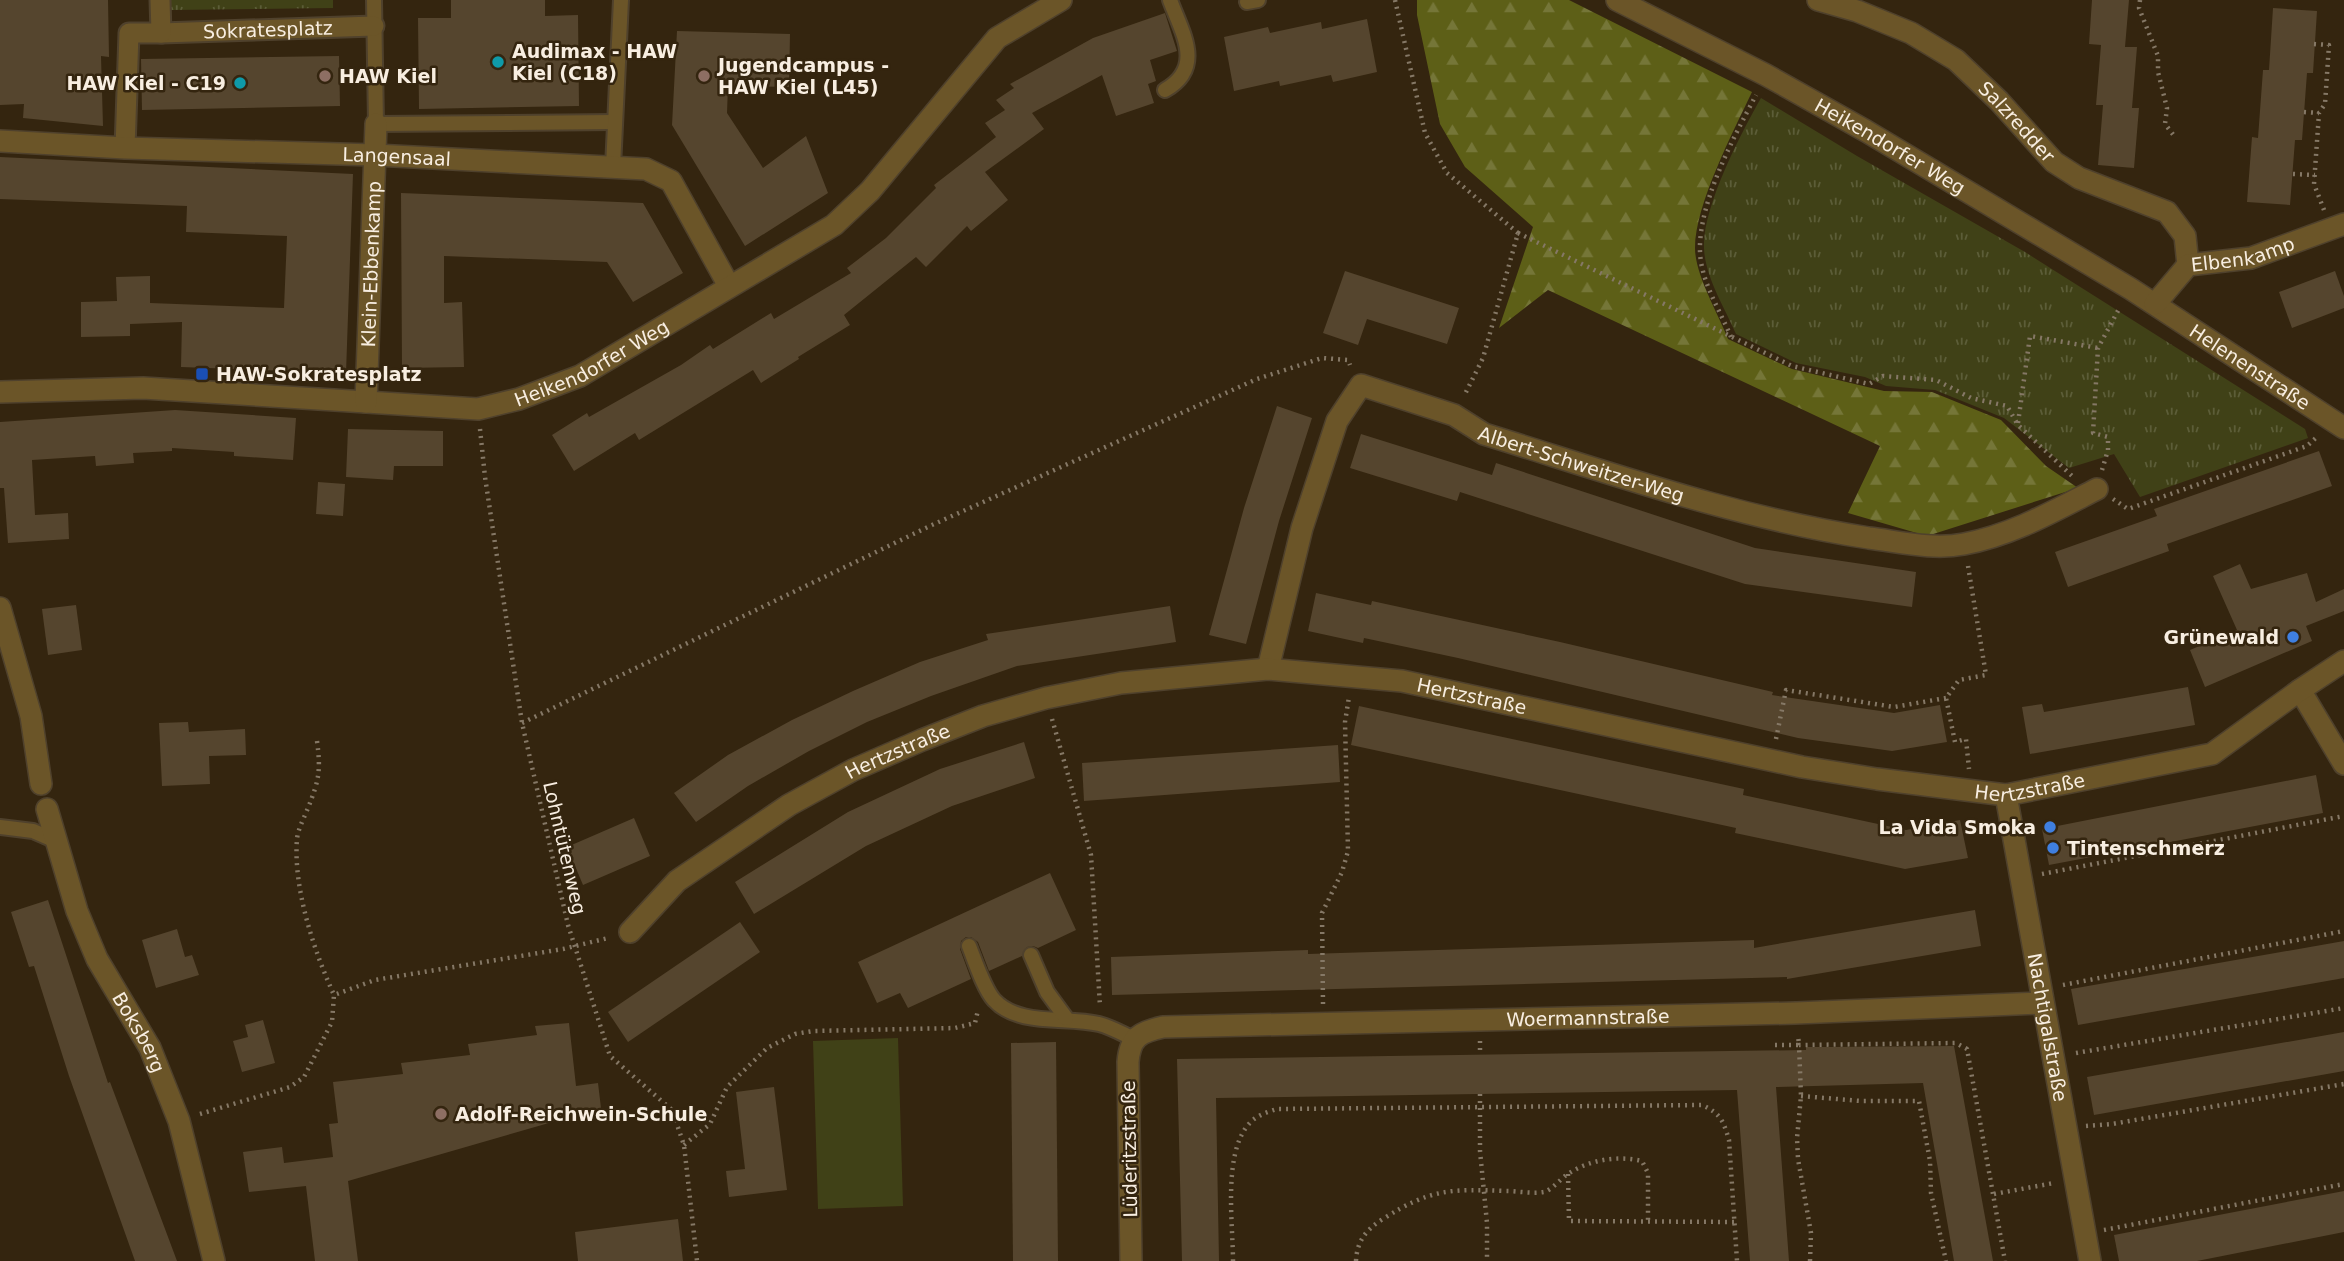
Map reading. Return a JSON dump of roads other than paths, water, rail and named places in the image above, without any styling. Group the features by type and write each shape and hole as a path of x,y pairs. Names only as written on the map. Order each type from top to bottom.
{"street":[{"path":"160,0 161,33"},
{"name":"Heikendorfer Weg","path":"1617,0 1766,75 1866,131 2155,304"},
{"name":"Salzredder","path":"1818,0 1857,11 1911,33 1956,61 1999,101 2054,162 2079,178 2167,212 2185,236 2188,265"},
{"name":"Heikendorfer Weg","path":"0,392 144,388 478,409 519,399 580,376 834,225 870,191 997,38 1048,2"},
{"name":"Sokratesplatz","path":"125,148 128,33 374,26"},
{"name":"Klein-Ebbenkamp","path":"366,402 376,124"},
{"name":"Langensaal","path":"0,141 125,148 375,155 646,169 671,181 729,286"},
{"name":"Elbenkamp","path":"2155,304 2188,265 2251,258 2338,226"},
{"name":"Helenenstraße","path":"2155,304 2344,428"},
{"name":"Albert-Schweitzer-Weg","path":"1268,669 1301,528 1337,421 1361,384 1454,415 1484,434 1721,507 1782,522 1929,547 1964,544 2031,523 2096,489"},
{"path":"0,608 30,716 41,784"},
{"name":"Hertzstraße","path":"630,932 677,881 789,805 853,770 984,716 1046,698 1121,683 1268,669 1402,681 1802,766 1877,779 2006,794 2212,754 2344,661"},
{"path":"2300,690 2344,764"},
{"name":"Nachtigalstraße","path":"2006,794 2090,1261"},
{"name":"Boksberg","path":"47,809 78,911 97,958 150,1048 179,1121 214,1261"},
{"name":"Woermannstraße","path":"1134,1039 1147,1031 1163,1027 1796,1013 2042,996"},
{"name":"Lüderitzstraße","path":"1131,1261 1128,1062 1134,1039"}],"lane":[{"name":"Klein-Ebbenkamp","path":"374,0 376,124"},
{"path":"613,167 621,0"},
{"path":"1165,90 1182,76 1190,53 1170,0"},
{"path":"376,124 615,122"},
{"path":"0,827 33,831 57,841"},
{"path":"969,946 993,999 1010,1013 1101,1024 1134,1039"},
{"path":"1031,955 1047,992 1066,1018"}],"place":[{"name":"Audimax - HAW Kiel (C18)","path":"498,62"},
{"name":"HAW Kiel","path":"325,76"},
{"name":"Jugendcampus - HAW Kiel (L45)","path":"704,76"},
{"name":"HAW Kiel - C19","path":"240,83"},
{"name":"HAW-Sokratesplatz","path":"202,374"},
{"name":"Grünewald","path":"2293,637"},
{"name":"La Vida Smoka","path":"2050,827"},
{"name":"Tintenschmerz","path":"2053,848"},
{"name":"Adolf-Reichwein-Schule","path":"441,1114"}]}
